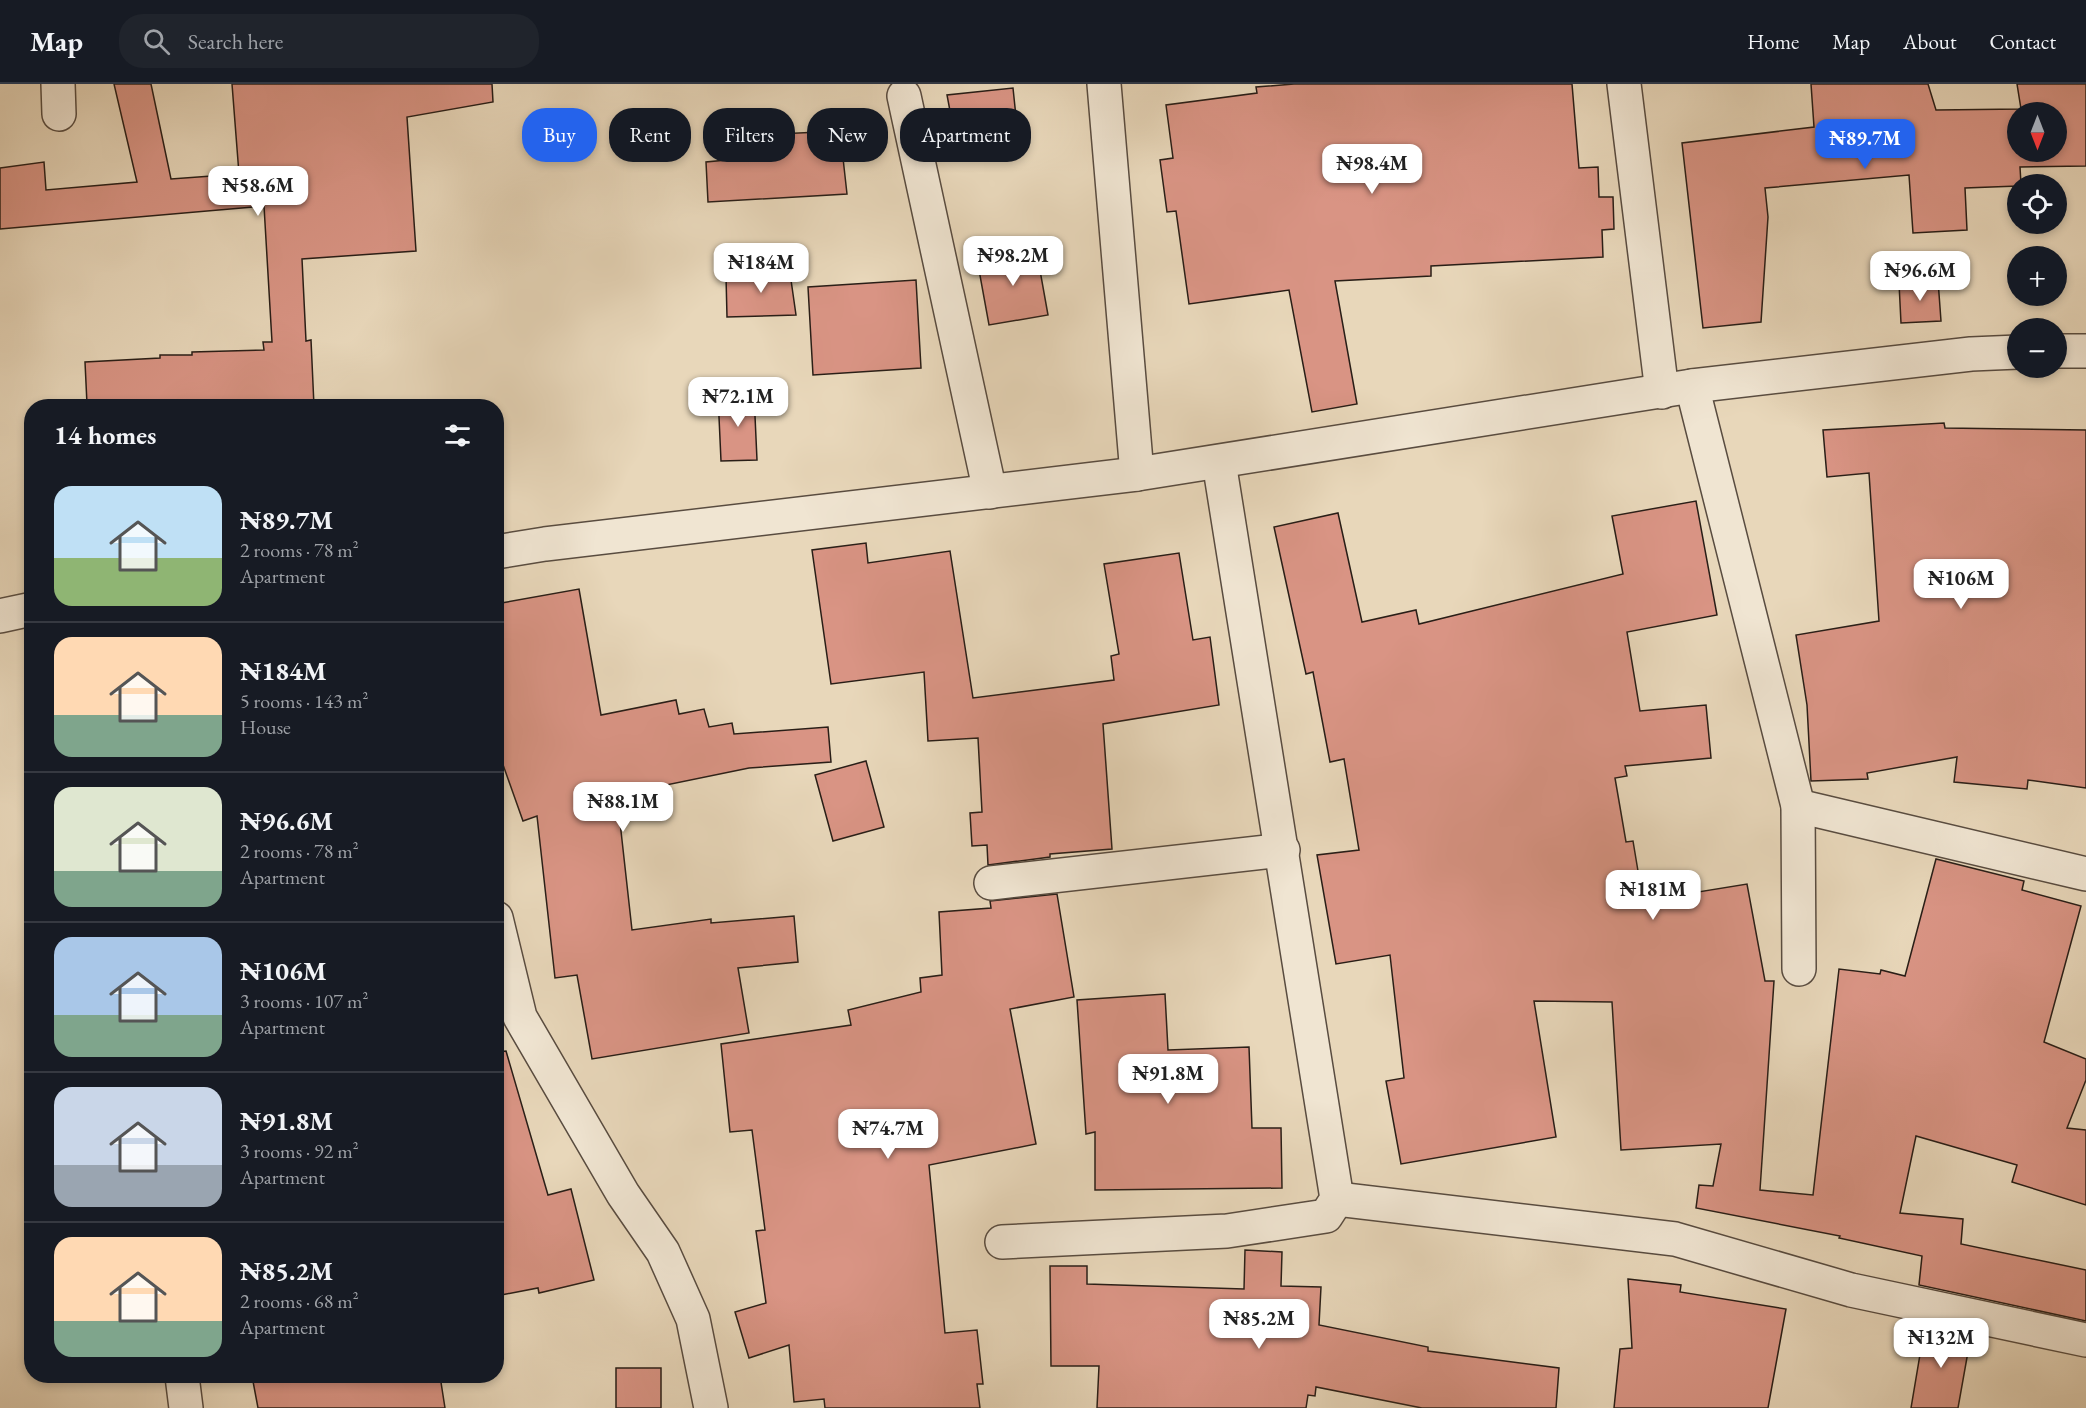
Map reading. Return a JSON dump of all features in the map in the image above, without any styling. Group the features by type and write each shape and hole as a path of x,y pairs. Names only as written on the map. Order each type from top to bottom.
{"street":[{"path":"1104,84 1137,474"},
{"path":"1624,84 1677,389 1798,806 1798,969"},
{"path":"904,96 990,492"},
{"path":"2067,351 2086,351"},
{"path":"504,551 1137,474 1677,389 1959,356 2007,353"},
{"path":"1002,1242 1227,1231 1326,1216 1337,1199 1220,462"},
{"path":"0,616 24,611"},
{"path":"1798,806 2086,874"},
{"path":"992,883 1283,850"},
{"path":"504,951 520,1017 623,1194 663,1252 693,1319 711,1408"},
{"path":"1337,1199 1675,1239 1851,1290 2086,1340"},
{"path":"183,1383 186,1408"}],"building":[{"path":"114,84 151,84 171,179 239,174 232,84 492,84 493,102 407,117 416,251 302,259 306,341 311,340 314,399 87,399 85,362 160,358 160,355 192,355 192,352 264,350 263,342 272,342 264,206 0,229 0,168 44,162 46,190 137,182"},
{"path":"1294,84 1572,84 1579,168 1598,167 1599,197 1613,197 1614,229 1602,230 1603,257 1431,266 1431,276 1335,281 1357,404 1312,412 1289,290 1189,304 1176,211 1167,212 1160,160 1173,158 1166,105 1257,93 1256,87"},
{"path":"1811,84 1928,84 1936,110 2007,109 2007,162 2067,162 2067,102 2020,102 2017,84 2086,84 2086,166 2020,167 2020,174 2007,174 2007,186 1965,188 1967,230 1913,233 1909,175 1765,188 1768,217 1761,322 1703,328 1682,143 1814,127"},
{"path":"1013,88 1015,108 949,108 947,95"},
{"path":"795,133 807,133 807,162 843,162 847,194 708,202 706,162 795,162"},
{"path":"1036,248 1048,315 989,325 977,259"},
{"path":"789,266 796,315 727,317 726,276"},
{"path":"916,280 921,368 813,375 808,287"},
{"path":"1938,280 1941,321 1901,323 1899,283"},
{"path":"754,394 757,460 721,461 718,395"},
{"path":"1944,423 1945,428 2086,430 2086,788 2028,780 2027,789 1954,782 1957,757 1867,773 1868,779 1811,781 1807,705 1796,635 1879,621 1869,473 1827,477 1823,430"},
{"path":"1696,501 1717,615 1627,632 1640,711 1706,705 1711,758 1625,766 1627,776 1615,778 1626,842 1633,841 1643,901 1747,884 1765,981 1774,981 1760,1190 1813,1195 1839,969 1880,974 1881,970 1905,976 1936,859 2024,881 2022,890 2081,906 2044,1042 2086,1059 2086,1080 2067,1128 2086,1130 2086,1205 2012,1182 2017,1165 1916,1136 1900,1213 1963,1219 1961,1244 2086,1270 2086,1321 1919,1285 1922,1256 1839,1238 1840,1236 1696,1208 1699,1185 1713,1186 1721,1144 1621,1150 1612,1002 1534,1001 1556,1137 1401,1164 1386,1081 1404,1078 1390,955 1336,964 1317,855 1359,850 1344,759 1330,762 1313,672 1306,674 1274,527 1338,513 1362,622 1416,610 1419,624 1623,574 1612,516"},
{"path":"866,543 868,563 950,551 973,698 1114,680 1111,656 1119,654 1104,564 1179,553 1193,640 1210,637 1219,705 1103,724 1112,849 1050,854 1050,857 988,865 987,845 972,846 970,813 982,812 978,738 928,741 924,672 831,684 812,550"},
{"path":"579,589 601,715 676,700 679,714 704,709 709,727 732,723 734,734 828,727 831,762 749,768 617,795 632,930 711,919 711,923 794,916 798,962 738,968 749,1033 592,1059 577,975 555,978 537,816 523,821 504,768 504,603"},
{"path":"866,761 884,827 833,841 815,775"},
{"path":"1057,894 1074,997 1010,1009 1036,1144 929,1165 945,1333 977,1330 983,1384 977,1384 980,1408 825,1408 824,1399 794,1402 789,1345 749,1358 735,1312 766,1303 756,1231 765,1230 752,1130 730,1132 721,1044 851,1025 848,1010 921,992 920,978 942,975 939,912 991,908 990,901"},
{"path":"1165,994 1168,1050 1249,1047 1252,1128 1281,1128 1282,1188 1095,1190 1095,1132 1086,1134 1077,1000"},
{"path":"504,1051 506,1051 548,1195 571,1189 594,1280 539,1293 538,1288 504,1294"},
{"path":"1245,1250 1282,1252 1281,1286 1321,1287 1319,1325 1428,1347 1428,1351 1559,1368 1556,1408 1422,1408 1316,1387 1315,1396 1308,1395 1306,1408 1097,1408 1099,1366 1051,1366 1050,1266 1087,1266 1087,1284 1244,1289"},
{"path":"1628,1279 1681,1285 1680,1292 1786,1309 1768,1408 1614,1408 1620,1349 1632,1348"},
{"path":"1925,1325 1971,1335 1958,1408 1911,1408"},
{"path":"616,1368 661,1368 661,1408 616,1408"},
{"path":"253,1383 441,1383 445,1408 258,1408"}]}
